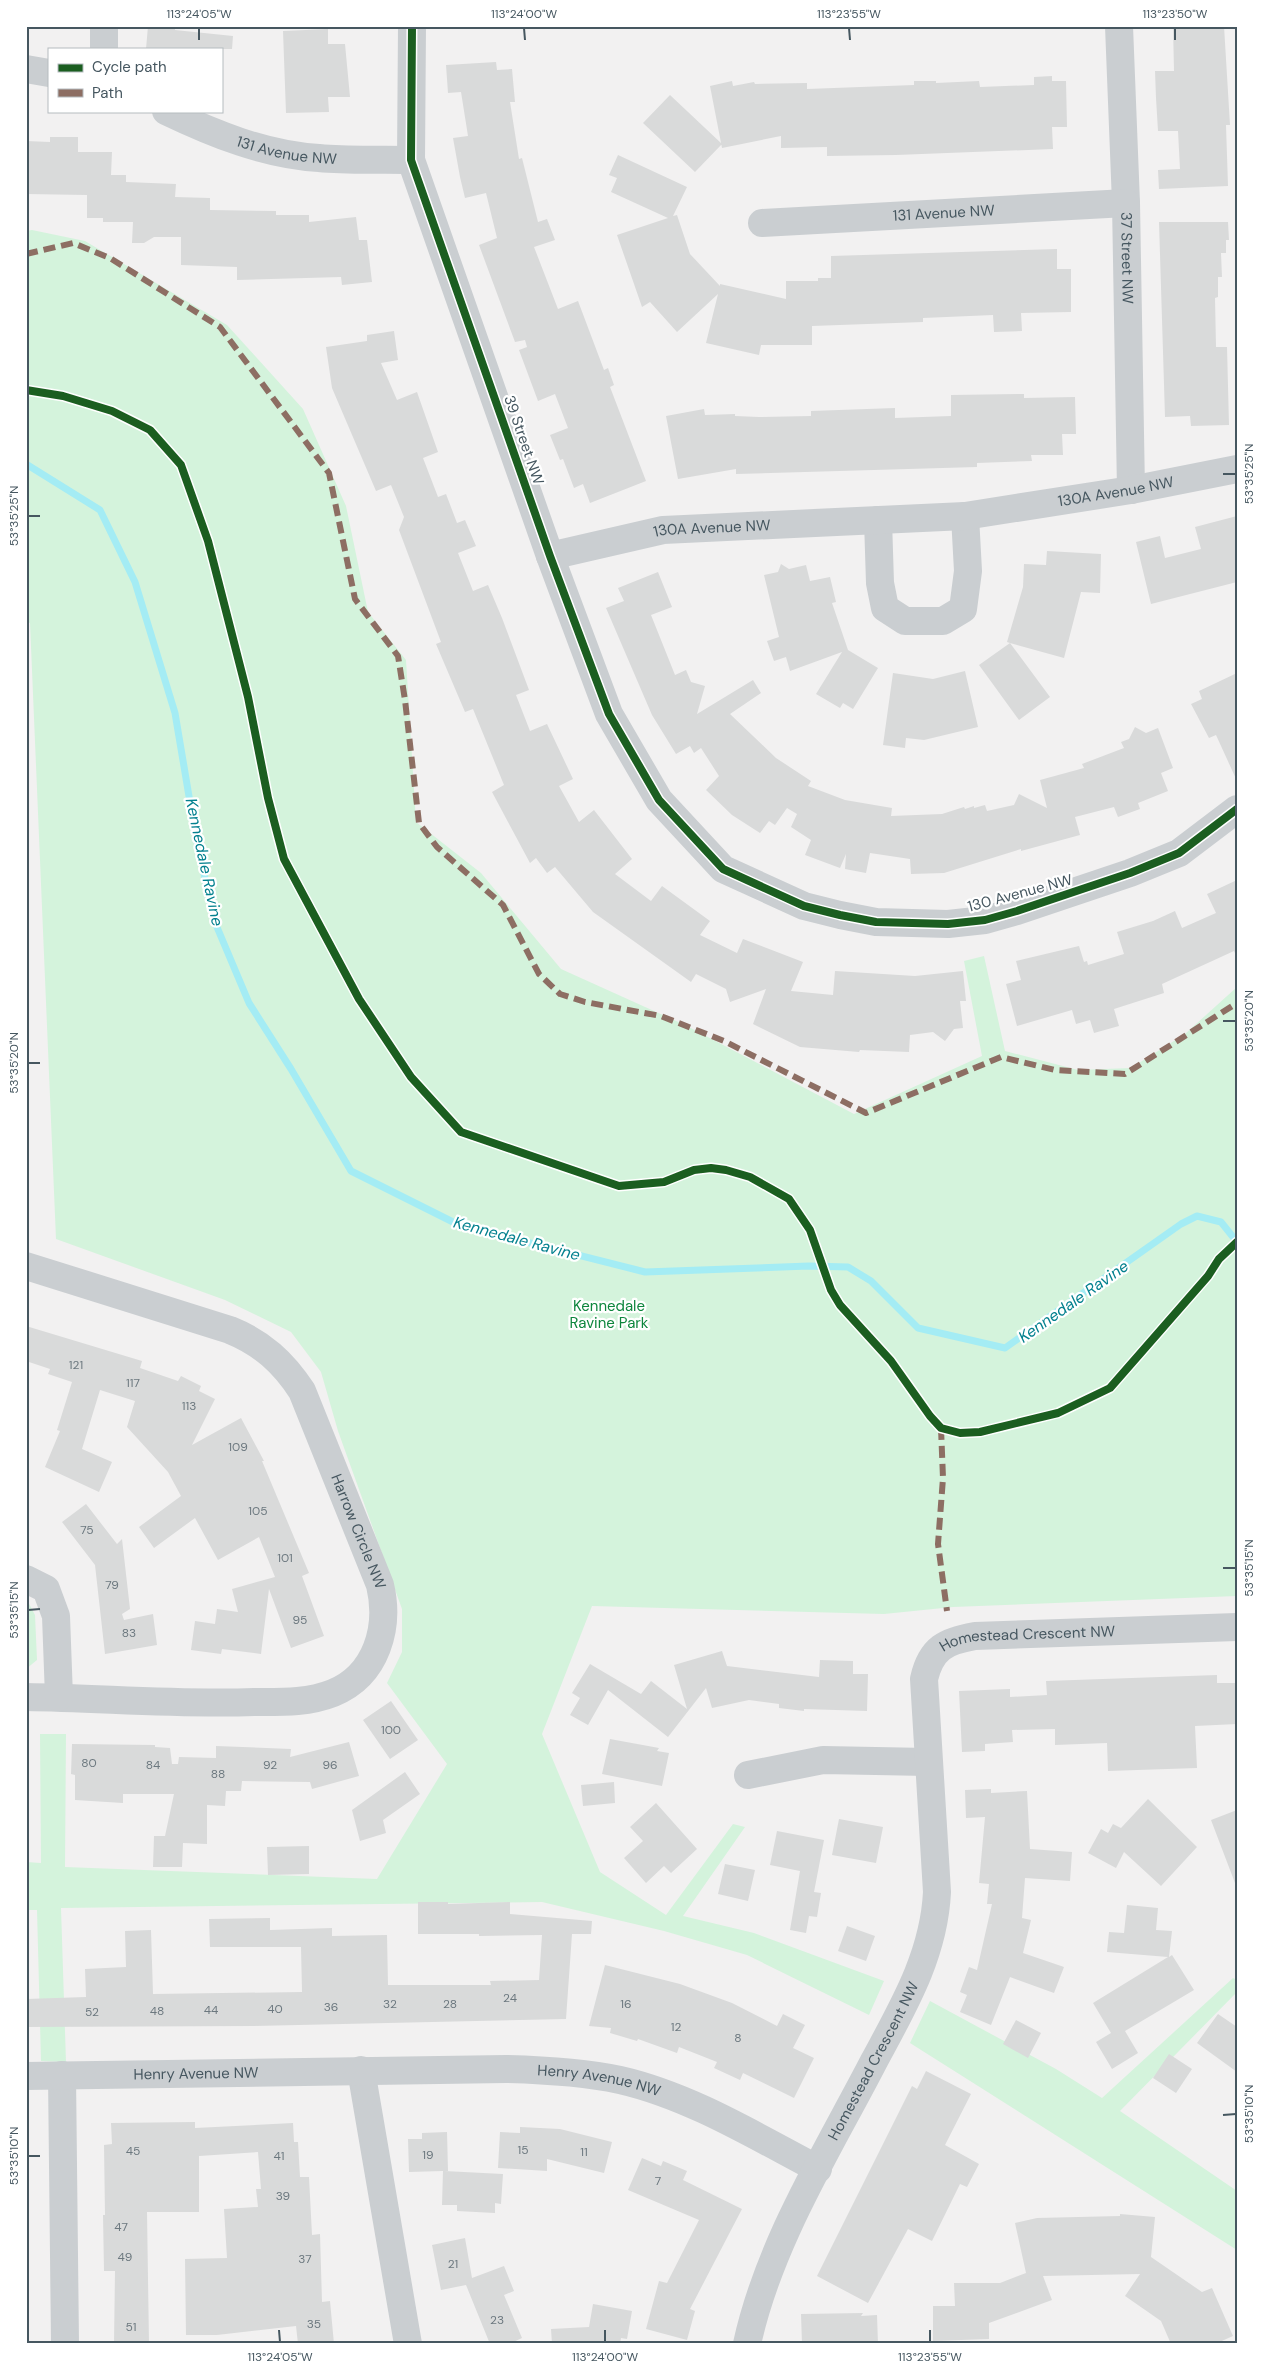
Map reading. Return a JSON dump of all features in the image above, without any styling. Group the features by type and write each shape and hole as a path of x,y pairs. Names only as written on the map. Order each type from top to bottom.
{"street":[{"path":"104,26 104,48"},
{"name":"39 Street NW","path":"412,26 412,160 550,556 609,714 659,800 692,835"},
{"name":"37 Street NW","path":"1120,26 1126,203 1131,490"},
{"path":"26,69 48,73"},
{"name":"131 Avenue NW","path":"168,112 207,130 260,148 318,158 412,160"},
{"name":"131 Avenue NW","path":"762,223 1126,203"},
{"name":"130A Avenue NW","path":"550,556 663,530 965,516 1131,490 1237,469"},
{"path":"878,520 880,583 885,608 905,621 943,621 964,609 968,571 965,516"},
{"name":"130 Avenue NW","path":"692,835 723,869 804,906 876,922 948,924 985,920 1130,873 1179,853 1237,809"},
{"name":"Harrow Circle NW","path":"26,1266 230,1330 247,1337 277,1358 291,1374 302,1392 380,1585 385,1613 380,1642 363,1672 335,1693 318,1698 210,1704 26,1697"},
{"path":"26,1579 46,1589 56,1616 59,1697"},
{"name":"Homestead Crescent NW","path":"747,2344 760,2292 769,2270 925,1959 933,1924 937,1892 924,1679 932,1656 946,1644 975,1636 1237,1627"},
{"path":"748,1775 823,1760 928,1762"},
{"path":"361,2070 408,2344"},
{"name":"Henry Avenue NW","path":"26,2076 361,2070 536,2070 619,2080 650,2089 716,2116 818,2169"},
{"path":"62,2075 65,2344"}],"green space":[{"name":"Kennedale Ravine Park","path":"32,230 85,241 227,325 303,409 346,506 368,612 406,660 416,822 481,873 561,969 685,1025 854,1114 982,1056 964,961 984,956 1005,1051 1078,1070 1131,1068 1185,1034 1237,987 1237,1596 953,1607 884,1614 592,1606 542,1734 600,1872 666,1915 733,1824 745,1827 683,1916 754,1933 884,1981 869,2015 747,1955 664,1931 542,1902 61,1908 66,2062 41,2061 37,1910 26,1910 26,1862 41,1863 40,1734 66,1734 65,1867 377,1879 447,1764 387,1683 402,1652 402,1609 338,1431 321,1372 291,1332 225,1300 56,1239 30,623 26,622 26,231"},
{"path":"26,1598 35,1615 37,1660 26,1669"},
{"path":"1233,1978 1237,1980 1237,1992 1120,2111 1237,2191 1237,2250 910,2043 930,2001 1056,2069 1102,2098"}],"building":[{"path":"148,26 175,26 175,30 233,36 232,49 146,48"},
{"path":"1173,26 1224,26 1230,125 1226,125 1228,186 1159,189 1158,170 1180,169 1178,131 1158,131 1156,98 1155,71 1174,71"},
{"path":"328,29 328,44 345,44 350,97 328,97 329,112 286,113 283,31"},
{"path":"496,62 497,70 512,69 515,102 510,102 519,159 522,158 538,222 547,219 555,240 534,247 558,309 578,301 604,370 608,368 614,385 610,387 646,481 590,503 583,484 574,488 563,459 560,460 550,435 568,428 555,394 538,401 519,350 527,347 525,340 515,342 479,245 497,238 486,193 465,198 460,177 453,138 468,136 461,92 448,93 446,65"},
{"path":"1052,76 1052,81 1066,81 1067,127 1052,127 1053,149 896,155 827,156 827,147 781,148 781,136 722,148 710,86 732,81 733,86 754,82 755,84 807,83 807,89 914,85 914,81 936,81 936,83 979,81 980,87 1034,85 1034,77"},
{"path":"670,95 722,144 695,172 643,123"},
{"path":"50,137 78,137 78,152 112,152 111,175 126,175 126,182 176,184 175,197 210,198 210,210 276,211 276,215 309,215 309,222 356,217 359,240 367,240 372,282 342,285 341,277 237,280 237,267 181,265 181,237 154,237 144,243 132,243 133,222 103,222 103,218 87,218 87,195 26,194 26,141 50,142"},
{"path":"618,155 687,187 673,216 677,215 690,254 720,286 720,284 786,299 786,281 818,281 818,278 831,278 831,256 1057,249 1057,269 1071,269 1071,312 1021,313 1022,331 994,332 993,315 923,318 923,322 812,326 812,345 761,345 759,355 706,343 718,294 677,332 650,302 642,307 617,235 668,218 611,192 617,178 609,175"},
{"path":"1159,222 1228,222 1229,240 1226,240 1226,253 1221,253 1222,277 1218,277 1218,297 1215,298 1216,347 1227,347 1229,425 1191,426 1190,416 1165,417"},
{"path":"394,331 398,360 381,363 397,400 417,392 438,452 423,458 438,497 446,494 457,523 465,520 476,546 458,553 473,591 488,585 529,690 516,695 530,731 547,724 573,779 559,786 579,822 594,810 632,859 615,874 651,901 662,886 710,921 700,935 737,953 743,939 803,962 791,991 833,995 835,971 915,976 963,971 966,1001 960,1001 963,1028 954,1029 945,1041 933,1032 910,1035 909,1052 860,1050 859,1052 800,1047 753,1024 766,989 730,1002 726,989 696,974 691,982 593,912 555,867 547,873 536,858 530,863 492,792 504,785 473,709 465,712 436,644 441,642 399,530 404,517 391,485 376,491 332,388 326,347 367,341 367,335"},
{"path":"1024,394 1024,398 1075,397 1076,434 1062,434 1063,455 1031,455 1032,461 977,463 977,467 736,474 736,469 678,479 666,416 704,409 705,415 735,414 735,416 759,417 811,416 811,411 895,408 895,418 951,416 951,395"},
{"path":"1237,516 1237,582 1151,604 1136,542 1160,536 1165,558 1201,549 1195,527"},
{"path":"1047,551 1101,554 1100,593 1081,592 1064,658 1007,642 1023,587 1024,564 1046,565"},
{"path":"781,564 789,569 806,565 810,581 830,577 836,602 832,603 848,650 878,668 853,709 843,703 840,708 816,694 842,652 790,671 786,657 774,661 767,641 779,637 764,575 778,572"},
{"path":"658,572 672,607 651,615 675,675 686,670 691,682 705,686 697,714 753,680 761,693 730,714 776,758 811,781 808,786 845,800 892,808 891,816 942,814 964,807 965,809 985,805 987,811 1014,805 1019,794 1047,808 1040,780 1084,768 1082,764 1124,748 1121,742 1129,739 1135,727 1146,733 1158,728 1173,768 1161,773 1168,791 1138,803 1140,809 1118,817 1114,807 1075,817 1080,835 1021,851 1021,849 944,873 911,874 910,859 870,853 866,873 845,869 846,854 840,868 805,855 811,840 791,827 797,814 787,808 775,825 769,821 760,833 732,815 706,790 719,776 701,748 694,753 690,746 676,754 652,715 606,608 624,601 618,588"},
{"path":"1010,643 1050,697 1019,720 979,665"},
{"path":"965,671 978,727 924,740 906,738 905,748 883,745 893,673 933,679"},
{"path":"1237,673 1237,781 1216,735 1209,738 1191,704 1202,699 1199,691"},
{"path":"1237,880 1237,957 1234,951 1162,984 1164,993 1114,1009 1119,1026 1094,1033 1090,1020 1076,1024 1072,1010 1017,1026 1006,984 1021,980 1016,961 1079,946 1084,962 1087,961 1088,965 1124,954 1117,932 1153,921 1175,911 1182,928 1216,913 1207,894"},
{"path":"26,1326 142,1361 140,1368 178,1381 181,1376 201,1386 199,1391 215,1399 192,1445 241,1418 264,1461 262,1461 309,1573 302,1576 324,1636 291,1648 269,1589 261,1654 222,1649 221,1654 191,1650 195,1621 215,1624 217,1609 238,1612 232,1589 275,1577 259,1537 218,1560 195,1518 154,1548 139,1527 181,1496 168,1472 127,1427 135,1401 100,1390 82,1449 112,1462 99,1492 45,1467 60,1431 57,1430 72,1382 48,1374 50,1369 26,1361"},
{"path":"86,1504 117,1544 122,1539 130,1609 122,1614 124,1620 153,1614 157,1645 105,1654 95,1565 62,1522"},
{"path":"722,1651 727,1666 819,1677 820,1660 853,1661 853,1674 868,1674 867,1711 804,1709 804,1711 779,1708 779,1704 749,1700 712,1708 706,1688 668,1737 608,1690 588,1725 570,1715 580,1698 572,1693 590,1664 641,1694 651,1681 687,1709 674,1665"},
{"path":"1217,1675 1217,1683 1237,1683 1237,1724 1195,1726 1197,1768 1108,1771 1107,1743 1055,1745 1055,1729 1012,1730 1013,1742 985,1744 985,1751 962,1752 959,1691 1010,1689 1010,1697 1047,1695 1046,1681"},
{"path":"391,1701 418,1740 390,1759 363,1720"},
{"path":"610,1739 659,1748 657,1751 669,1753 662,1786 602,1774"},
{"path":"349,1742 359,1776 312,1789 310,1782 242,1781 241,1791 226,1791 225,1806 207,1805 207,1844 183,1843 182,1867 153,1867 154,1836 165,1836 174,1794 123,1794 123,1803 75,1800 75,1775 71,1774 72,1744 155,1745 155,1747 170,1748 172,1764 178,1764 179,1757 216,1758 216,1746 291,1749 290,1757"},
{"path":"405,1772 420,1794 383,1820 386,1833 360,1841 352,1810"},
{"path":"614,1782 615,1803 583,1806 581,1785"},
{"path":"991,1789 991,1793 1027,1791 1030,1849 1072,1852 1070,1881 1025,1878 1022,1918 1031,1920 1023,1953 1064,1967 1054,1993 1010,1977 991,2025 960,2012 967,1995 960,1992 969,1967 977,1970 992,1904 987,1904 989,1884 979,1883 985,1817 966,1818 965,1790"},
{"path":"1148,1799 1197,1847 1161,1886 1124,1852 1116,1868 1088,1853 1101,1829 1108,1833 1113,1824 1121,1828"},
{"path":"656,1803 697,1849 671,1873 664,1866 646,1883 624,1858 643,1841 630,1827"},
{"path":"1237,1810 1237,1883 1235,1883 1211,1820"},
{"path":"839,1819 883,1827 876,1863 832,1855"},
{"path":"777,1831 824,1840 814,1892 821,1893 817,1917 809,1916 806,1933 790,1930 800,1871 770,1865"},
{"path":"309,1846 309,1874 268,1875 267,1847"},
{"path":"725,1864 755,1870 748,1901 718,1894"},
{"path":"418,1902 448,1902 448,1904 510,1902 510,1914 592,1921 591,1934 572,1934 566,2019 254,2026 26,2027 26,1999 86,1997 85,1969 126,1967 125,1931 151,1930 153,1994 302,1992 301,1947 210,1947 209,1919 270,1918 270,1930 332,1928 332,1936 387,1935 388,1985 491,1985 490,1981 539,1980 542,1935 479,1936 479,1934 418,1934"},
{"path":"1127,1905 1158,1908 1156,1930 1172,1931 1169,1957 1172,1955 1194,1990 1125,2031 1138,2053 1112,2069 1096,2042 1111,2033 1093,2003 1168,1957 1107,1952 1109,1932 1124,1933"},
{"path":"847,1926 875,1936 866,1961 838,1951"},
{"path":"605,1965 680,1984 732,2003 777,2026 783,2014 805,2025 793,2048 814,2058 794,2098 743,2073 740,2080 714,2068 717,2062 679,2047 677,2053 638,2039 637,2041 610,2033 611,2028 589,2026"},
{"path":"1218,2014 1237,2027 1237,2072 1197,2043"},
{"path":"1016,2020 1041,2033 1028,2058 1003,2044"},
{"path":"1169,2054 1192,2069 1176,2093 1153,2078"},
{"path":"926,2071 971,2094 945,2145 979,2164 967,2187 960,2184 932,2241 908,2229 868,2303 817,2276 912,2086 917,2089"},
{"path":"195,2122 195,2128 293,2123 294,2142 298,2142 300,2177 309,2177 312,2235 320,2234 322,2302 330,2301 334,2344 298,2344 296,2326 217,2335 186,2335 185,2259 227,2258 224,2209 258,2207 256,2189 261,2189 258,2152 199,2156 199,2212 147,2212 149,2344 114,2344 115,2271 104,2271 103,2215 105,2215 104,2145 112,2144 111,2123"},
{"path":"520,2127 560,2129 612,2142 604,2173 547,2159 547,2171 498,2168 500,2132 520,2133"},
{"path":"447,2132 448,2171 444,2171 503,2174 501,2204 495,2203 495,2213 457,2211 457,2205 442,2205 443,2171 409,2172 408,2139 422,2139 422,2133"},
{"path":"642,2158 661,2166 663,2161 687,2171 683,2180 742,2209 690,2309 695,2311 687,2340 646,2329 659,2281 667,2283 699,2220 628,2190"},
{"path":"1120,2214 1155,2217 1151,2257 1202,2292 1212,2288 1233,2336 1215,2344 1171,2344 1161,2321 1125,2296 1140,2274 1043,2276 1052,2300 989,2323 989,2339 933,2341 933,2306 955,2306 954,2283 1000,2283 1026,2273 1015,2223 1037,2218 1120,2216"},
{"path":"465,2238 472,2278 504,2266 514,2291 504,2295 522,2338 509,2344 490,2344 466,2285 441,2290 432,2245"},
{"path":"593,2304 632,2311 627,2339 621,2338 620,2344 552,2344 551,2329 589,2327"},
{"path":"863,2313 861,2316 877,2315 878,2344 802,2344 801,2314"}],"waterway":[{"name":"Kennedale Ravine","path":"26,464 100,510 135,582 175,713 195,832 214,920 249,1003 291,1069 351,1171 459,1225 645,1272 809,1266 848,1267 871,1281 918,1328 1005,1348 1181,1224 1197,1216 1221,1222 1237,1242"}],"marked path":[{"path":"26,254 73,243 110,258 220,327 329,473 355,599 398,656 419,823 437,847 503,905 539,974 560,994 585,1002 661,1016 724,1041 866,1113 1001,1057 1055,1070 1125,1074 1237,1003"},
{"path":"941,1428 943,1478 938,1544 947,1611"}],"cycle path":[{"path":"412,26 411,160 550,556 609,714 659,800 723,869 804,906 840,915 876,922 948,924 985,920 1130,873 1179,853 1237,809"},
{"path":"26,390 63,396 112,411 150,430 181,465 208,541 248,697 268,798 284,859 359,999 411,1077 461,1132 619,1186 664,1182 694,1170 711,1168 750,1177 789,1199 810,1230 831,1290 840,1305 891,1361 930,1416 941,1428 960,1433 980,1432 1058,1413 1110,1388 1208,1276 1219,1259 1237,1242"}]}
